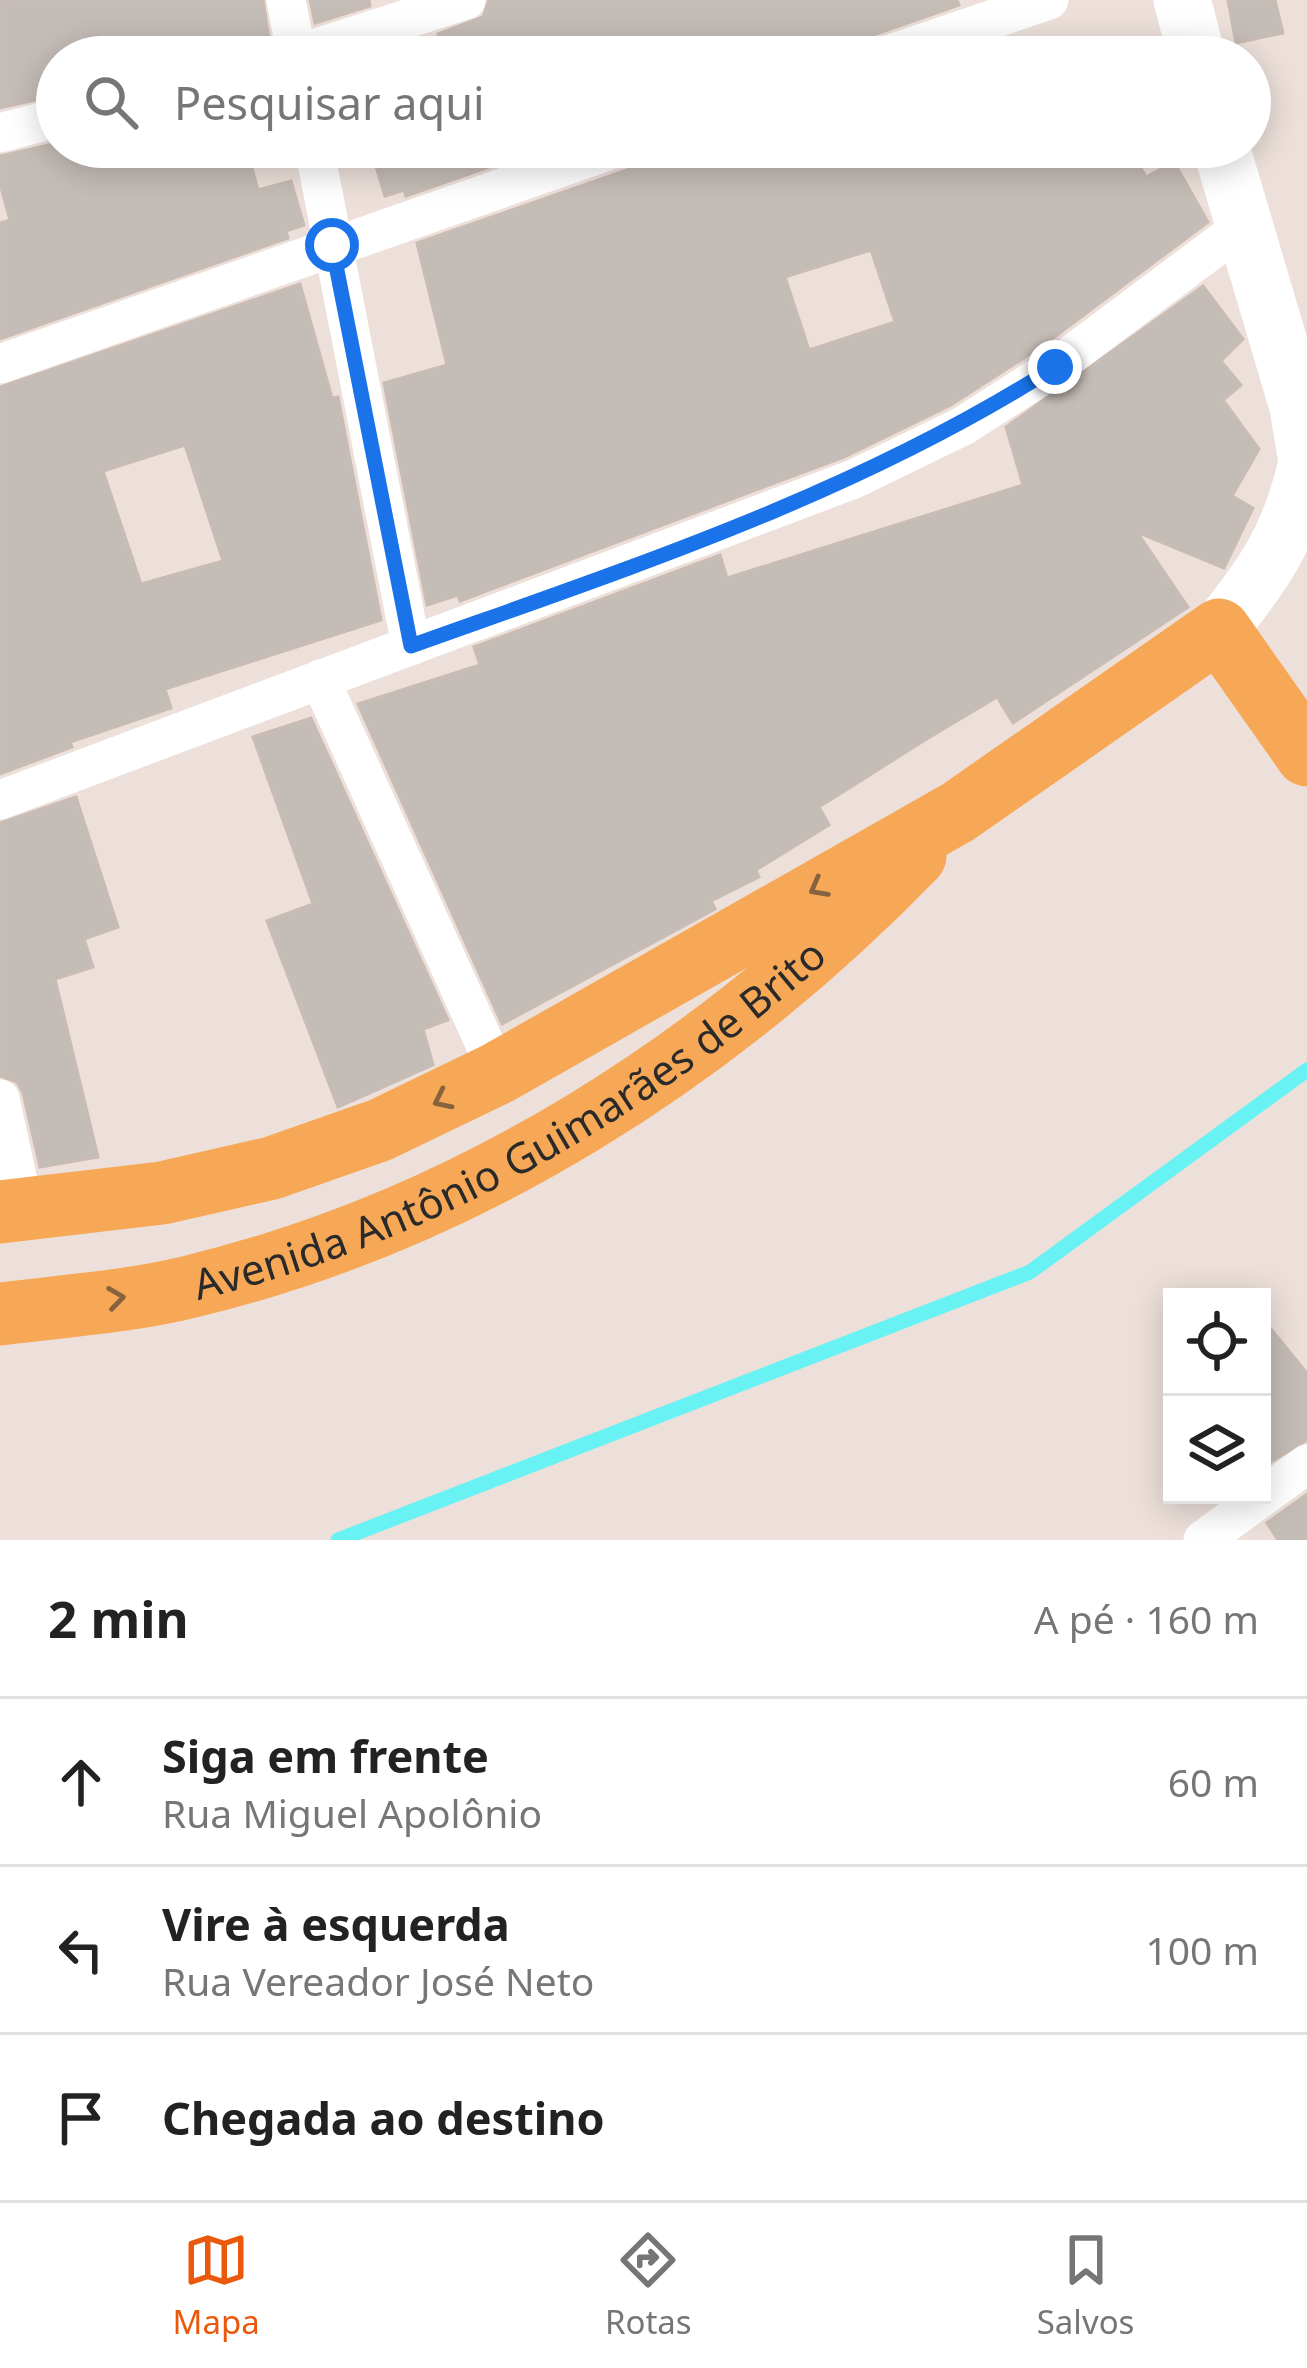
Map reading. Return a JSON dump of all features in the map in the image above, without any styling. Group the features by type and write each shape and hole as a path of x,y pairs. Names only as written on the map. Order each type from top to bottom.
{"main road":[{"path":"1219,630 1307,755"},
{"name":"Avenida Antônio Guimarães de Brito","path":"12,1211 162,1192 272,1168 380,1130 498,1073 958,812 1219,630"},
{"name":"Avenida Antônio Guimarães de Brito","path":"0,1314 188,1288 353,1237 556,1142 713,1036 834,940 958,812"}],"street":[{"path":"286,0 291,36"},
{"path":"355,36 466,0"},
{"path":"943,36 1048,0"},
{"path":"1182,0 1191,36"},
{"path":"0,133 36,124"},
{"path":"318,168 411,646"},
{"path":"0,364 558,168"},
{"path":"1219,630 1274,562 1296,513 1307,462 1298,406 1227,168"},
{"path":"0,800 854,479 963,426 1055,367 1242,227"},
{"path":"320,680 498,1073"},
{"path":"0,1099 12,1211"},
{"path":"1203,1540 1307,1464"}],"building":[{"path":"0,0 263,0 269,36 36,36 36,100 0,108"},
{"path":"310,0 369,0 370,6 315,23"},
{"path":"489,0 957,0 959,5 872,36 439,36 483,17"},
{"path":"1228,0 1275,0 1283,33 1235,36"},
{"path":"36,148 36,168 252,168 258,190 291,181 304,225 286,231 288,238 0,339 0,223 10,220 0,184 0,156"},
{"path":"376,168 486,168 406,196 404,190 385,196"},
{"path":"1141,168 1146,177 1163,168 1177,168 1208,222 1041,347 951,405 844,457 460,601 458,595 427,605 384,383 447,365 417,243 627,170","holes":["871,250 895,322 809,350 785,277"]},
{"path":"300,284 332,398 338,397 381,620 165,689 171,708 70,742 72,747 0,774 0,387","holes":["185,445 223,561 141,584 103,471"]},
{"path":"1203,286 1243,339 1221,361 1241,385 1223,400 1259,449 1232,496 1253,508 1224,568 1137,532 1188,607 1013,723 997,697 925,740 819,807 829,825 756,870 759,877 711,901 715,909 502,1024 358,704 480,665 474,647 720,555 727,578 1023,485 1006,427"},
{"path":"311,718 448,1020 423,1029 433,1065 338,1107 267,921 313,904 253,737"},
{"path":"76,797 118,927 84,939 93,967 55,979 98,1157 40,1167 23,1093 17,1082 0,1076 0,823"},
{"path":"1271,1329 1307,1373 1307,1440 1271,1462"},
{"path":"1307,1494 1307,1540 1278,1540 1267,1523"}],"waterway":[{"path":"338,1540 1030,1272 1307,1070"}],"route":[{"path":"332,245 411,646 650,560 854,479 963,426 1055,367"}]}
